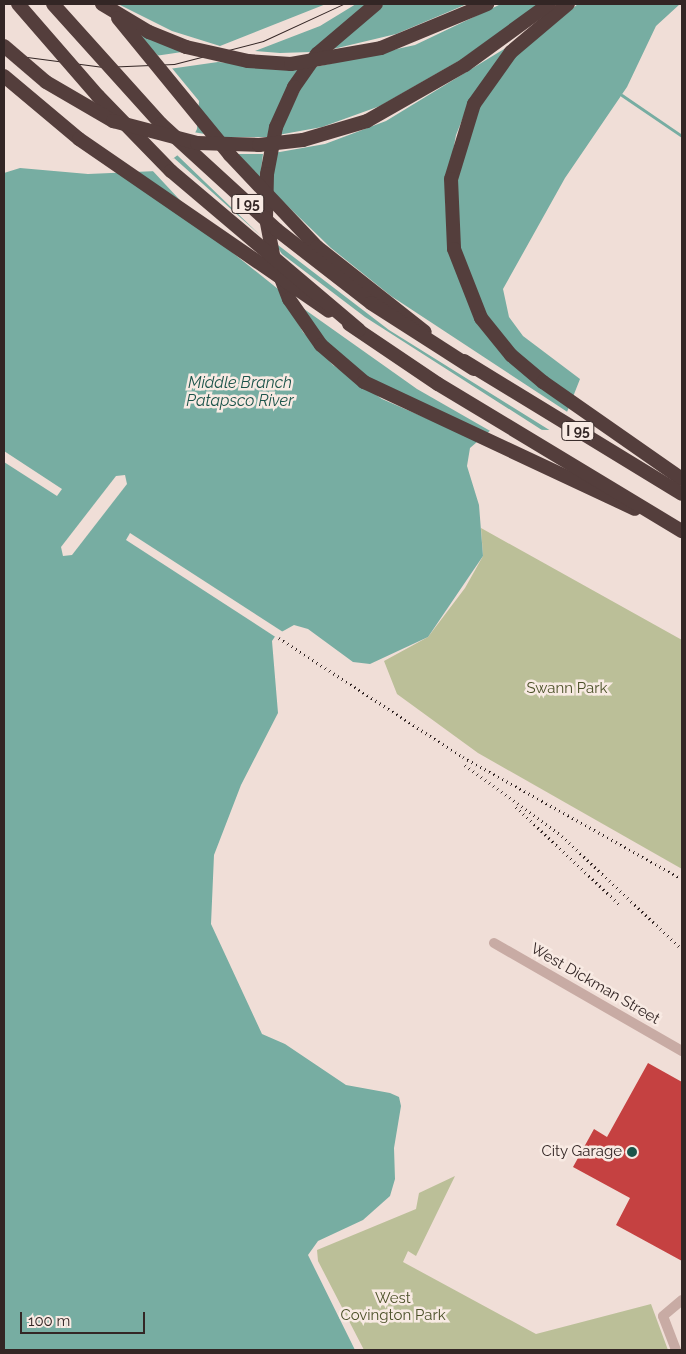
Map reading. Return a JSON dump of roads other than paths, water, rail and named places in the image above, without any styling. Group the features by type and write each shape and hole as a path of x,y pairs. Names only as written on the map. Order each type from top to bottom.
{"highway":[{"name":"I 95","path":"18,4 165,165 358,330 460,398 682,531"},
{"name":"I 95","path":"53,4 140,103 265,219 378,307 474,369 682,494"},
{"path":"102,4 149,32 186,47 233,58 291,64 381,48 487,4"},
{"path":"107,4 187,108 297,227 366,288 474,369"},
{"path":"376,4 317,54 294,87 276,127 266,174 266,218 274,260 290,299 332,356 376,389 530,458 611,500 664,520"},
{"path":"4,46 46,82 113,121 197,142 258,145 303,140 367,121 460,69 549,4"},
{"path":"568,4 511,52 474,104 451,179 454,249 478,312 511,355 542,382 682,479"},
{"path":"4,76 79,139 358,330"}],"street":[{"name":"West Dickman Street","path":"494,943 682,1051"},
{"path":"676,1350 663,1316 682,1300"}],"water":[{"name":"Middle Branch Patapsco River","path":"101,4 680,4 656,26 627,87 565,178 503,289 509,317 523,336 580,379 567,412 550,430 492,429 470,448 467,466 479,505 483,556 428,637 370,664 353,662 308,629 294,625 276,635 272,641 278,713 241,785 214,855 211,924 262,1034 285,1044 346,1085 390,1093 399,1097 401,1106 394,1148 395,1179 390,1196 363,1220 318,1241 308,1255 355,1350 4,1350 4,173 20,168 88,174 157,171 188,147 197,129 199,101 171,67"}],"waterway":[{"path":"622,95 682,136"}],"tram line":[{"path":"4,54 103,67 174,64 263,41 343,4"}],"railway":[{"path":"279,638 463,757 682,879"},
{"path":"465,765 562,836 682,949"},
{"path":"516,807 621,906"}],"place":[{"name":"City Garage","path":"632,1152"}],"park label":[{"name":"Swann Park","path":"567,689"},
{"name":"West Covington Park","path":"393,1306"}]}
